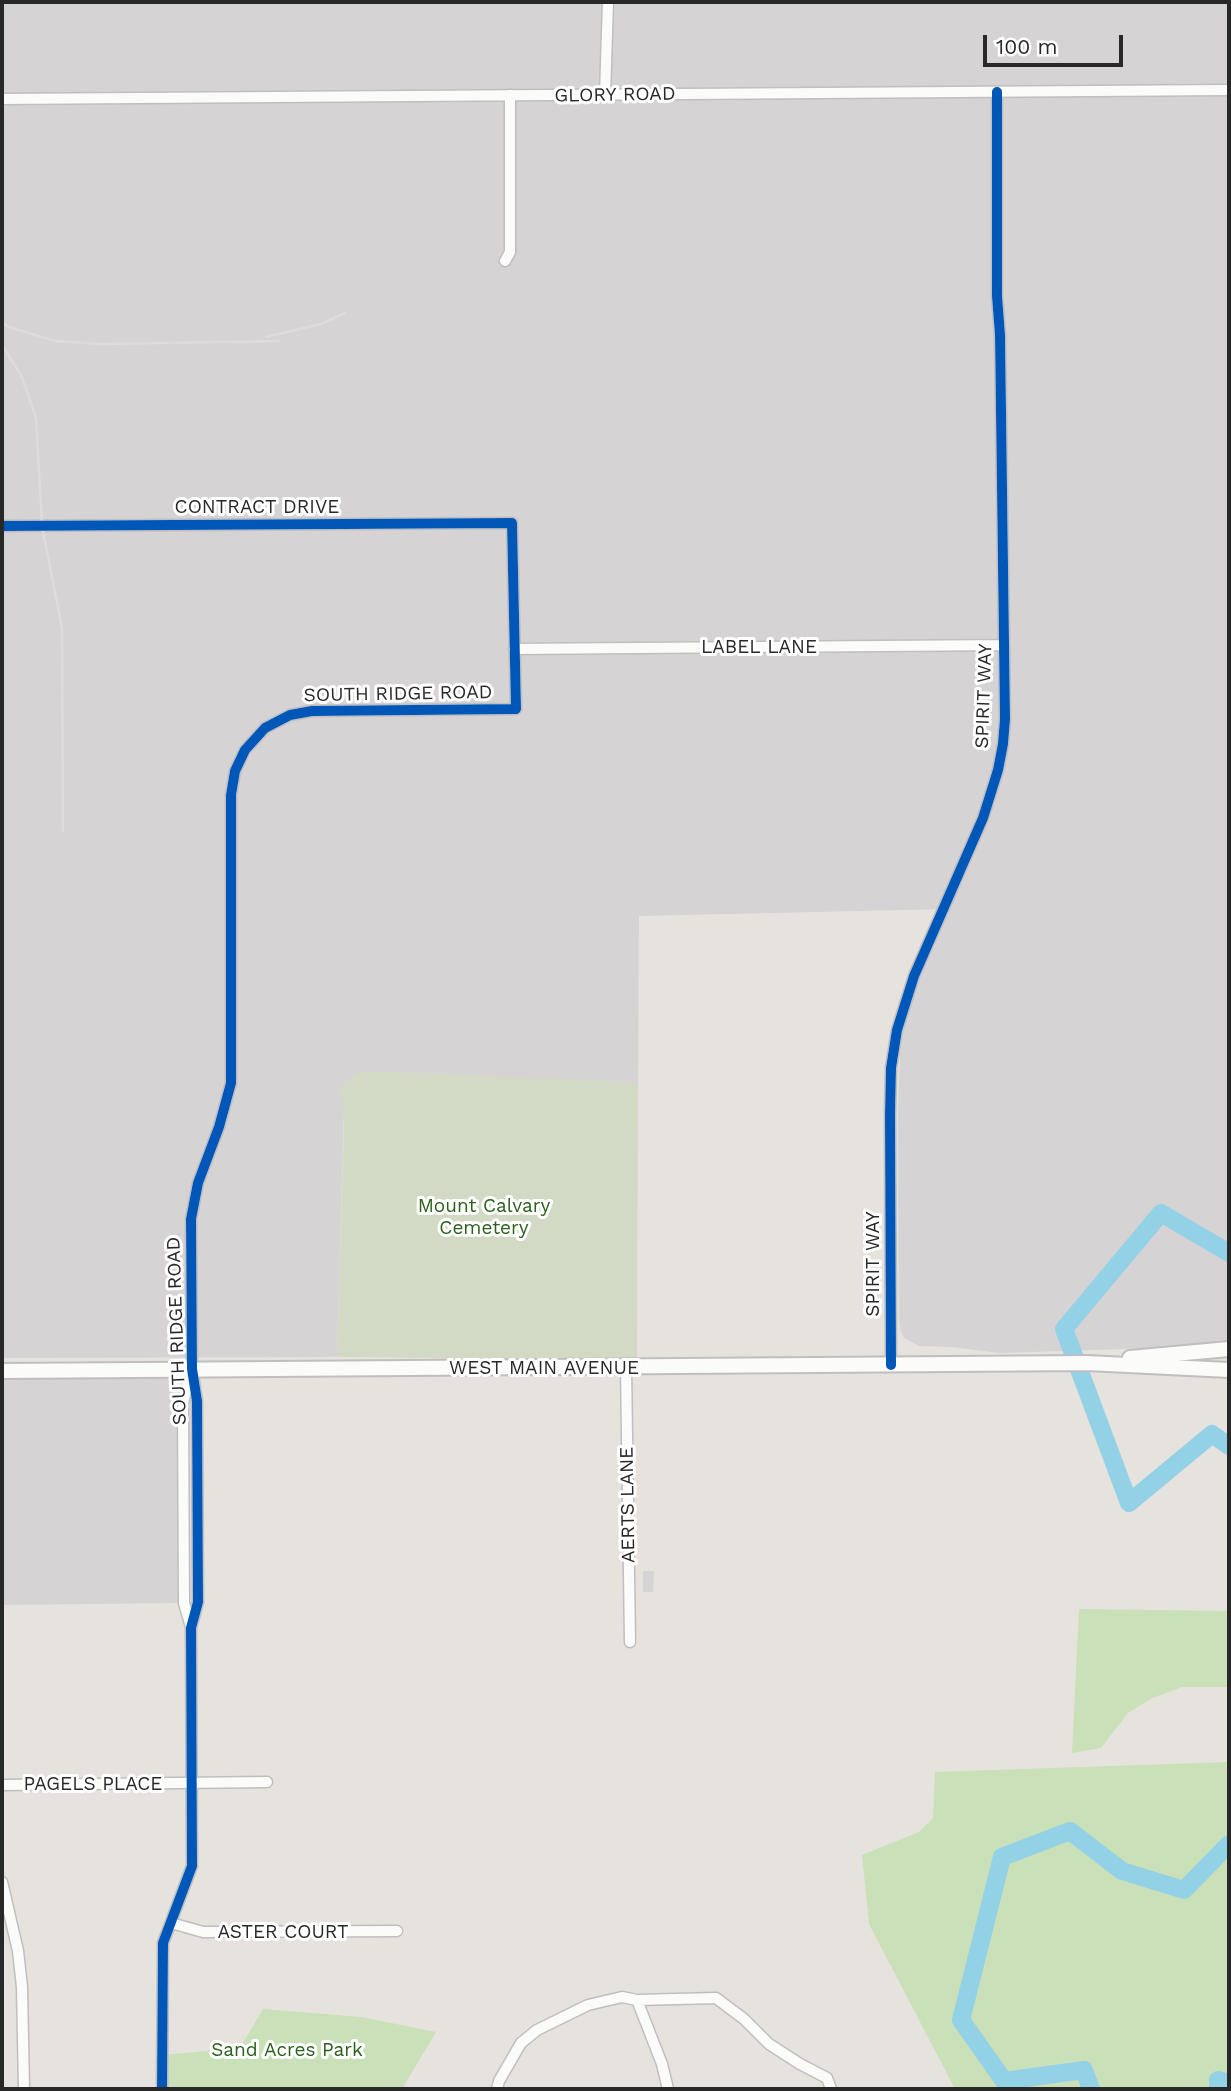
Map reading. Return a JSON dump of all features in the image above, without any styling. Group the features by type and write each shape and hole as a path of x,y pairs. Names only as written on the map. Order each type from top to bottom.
{"main road":[{"name":"WEST MAIN AVENUE","path":"1087,1363 1176,1352 1229,1349"},
{"name":"WEST MAIN AVENUE","path":"2,1371 1051,1363 1229,1370"}],"street":[{"path":"605,94 608,2"},
{"name":"GLORY ROAD","path":"2,99 1229,90"},
{"name":"SPIRIT WAY","path":"891,1365 891,1068 897,1030 914,976 983,818 995,782 1005,719 1000,335 997,296 997,92"},
{"path":"505,261 510,252 510,95"},
{"name":"CONTRACT DRIVE","path":"2,526 512,523"},
{"name":"SOUTH RIDGE ROAD","path":"162,2089 163,1943 192,1866 191,1628 198,1602 197,1401 192,1370 191,1219 198,1182 219,1127 231,1083 231,795 235,771 245,750 265,729 290,715 312,711 516,709 512,523"},
{"name":"LABEL LANE","path":"514,649 1004,645"},
{"name":"AERTS LANE","path":"626,1367 630,1642"},
{"name":"PAGELS PLACE","path":"2,1785 267,1782"},
{"path":"2,1882 18,1951 22,1987 24,2089"},
{"name":"ASTER COURT","path":"171,1923 203,1932 397,1931"},
{"path":"496,2089 521,2043 537,2030 588,2005 622,1997 637,2000 716,1998 744,2019 769,2044 827,2078 831,2089"},
{"path":"637,2000 662,2064 668,2089"}],"shaded area":[{"path":"2,2 1229,2 1229,1344 999,1353 919,1346 904,1338 899,1321 900,1055 903,1031 915,991 949,909 639,916 638,1082 350,1081 344,1108 337,1357 2,1358"},
{"path":"165,1378 173,1381 179,1394 179,1603 2,1605 2,1379"},
{"path":"643,1571 654,1571 653,1592 643,1592"}],"green space":[{"name":"Mount Calvary Cemetery","path":"362,1071 638,1082 637,1360 337,1357 344,1124 344,1107 339,1088"},
{"path":"1079,1609 1229,1611 1229,1687 1182,1687 1152,1698 1128,1713 1101,1748 1072,1753"},
{"path":"1229,1762 1229,2089 955,2089 869,1924 862,1855 919,1832 933,1818 935,1772"},
{"name":"Sand Acres Park","path":"263,2009 361,2017 436,2032 402,2089 163,2089 162,2055 240,2048"}],"waterway":[{"path":"1229,1253 1161,1213 1064,1329 1129,1503 1212,1434 1229,1446"},
{"path":"1091,2089 1084,2070 1004,2081 961,2020 1002,1857 1070,1831 1122,1871 1184,1890 1229,1844"},
{"path":"1218,2089 1218,2080 1229,2083"}],"railway":[{"path":"266,337 321,324 345,313"},
{"path":"2,322 9,327 55,341 102,344 279,341"},
{"path":"2,345 21,375 36,418 42,526 62,628 63,831"}],"cycle path":[{"path":"891,1365 890,1115 891,1068 897,1030 914,976 983,818 1003,744 1005,719 1000,335 997,296 997,92"},
{"path":"2,526 512,523 516,709 312,711 290,715 265,728 245,750 235,771 231,795 231,1083 219,1127 198,1183 191,1219 192,1369 197,1401 198,1602 191,1628 192,1866 163,1943 162,2089"}]}
